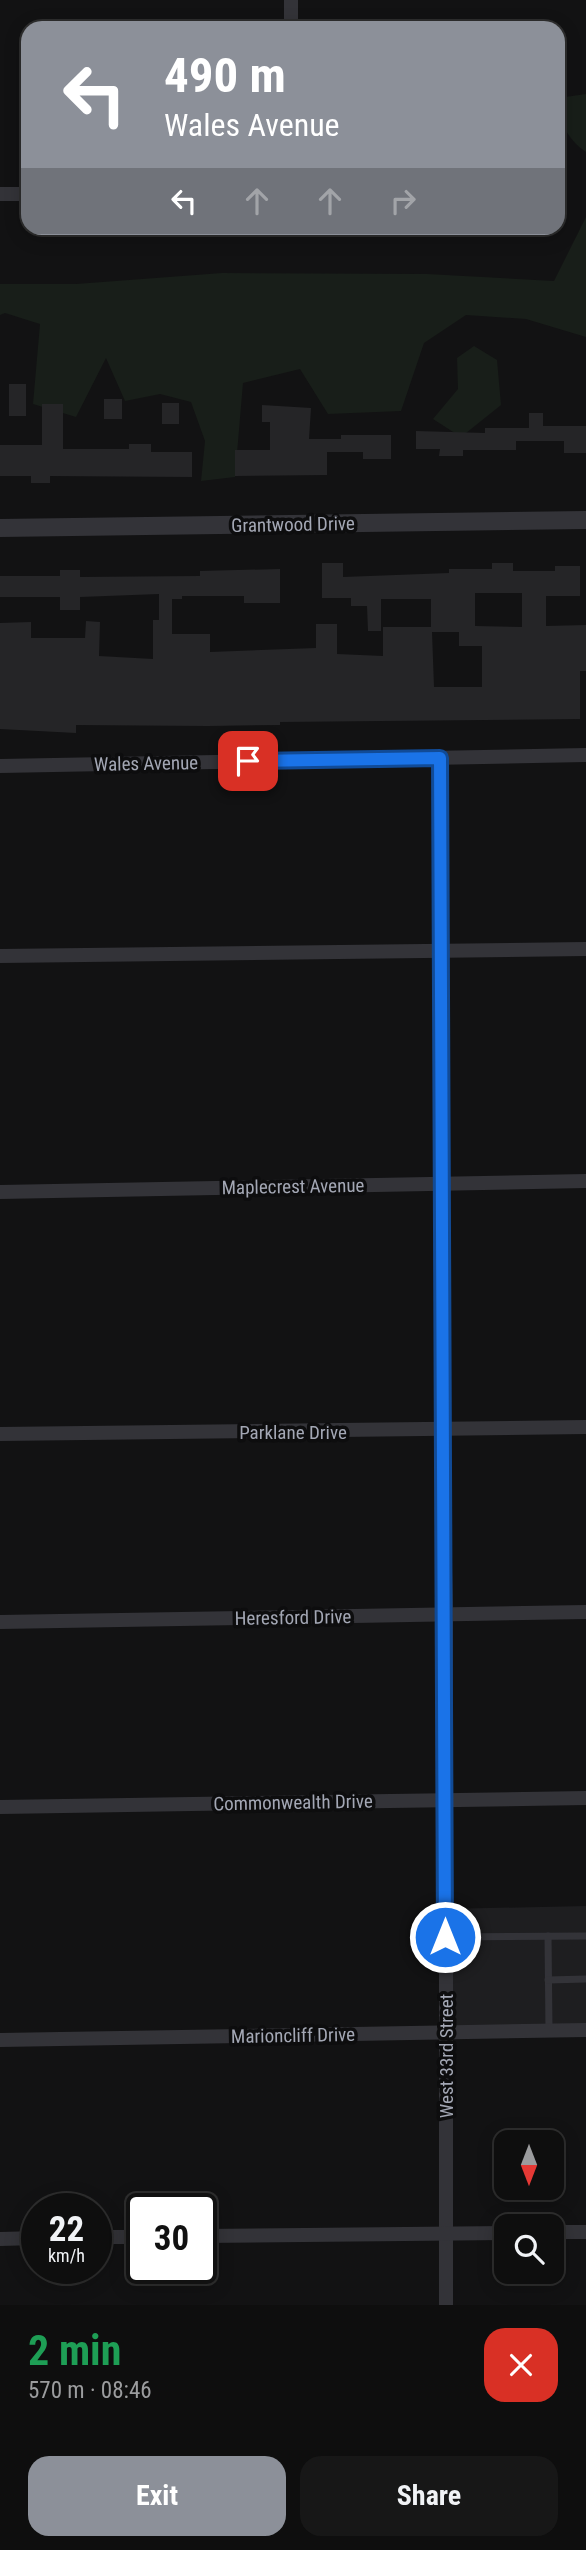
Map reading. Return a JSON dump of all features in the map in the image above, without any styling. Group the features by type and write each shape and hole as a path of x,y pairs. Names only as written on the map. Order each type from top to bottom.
{"street":[{"path":"291,0 291,21"},
{"path":"0,194 21,194"},
{"name":"Grantwood Drive","path":"0,528 586,520"},
{"name":"Wales Avenue","path":"0,766 586,755"},
{"name":"West 33rd Street","path":"440,758 443,951 442,1430 446,1615 446,2305"},
{"path":"0,956 586,949"},
{"name":"Maplecrest Avenue","path":"0,1192 586,1181"},
{"name":"Parklane Drive","path":"0,1434 586,1427"},
{"name":"Heresford Drive","path":"0,1622 586,1612"},
{"name":"Commonwealth Drive","path":"0,1807 586,1798"},
{"name":"Marioncliff Drive","path":"0,2040 586,2030"},
{"path":"564,2232 586,2232"},
{"path":"217,2236 494,2233"},
{"path":"0,2239 21,2238"}],"lane":[{"path":"548,1936 549,2031"},
{"path":"445,1937 586,1936"},
{"path":"548,1980 586,1979"}],"shaded area":[{"path":"586,94 586,152 565,129 565,97"},
{"path":"586,217 586,337 526,319 466,315 424,343 401,411 328,414 300,369 243,383 235,477 201,481 205,441 191,402 160,394 125,401 106,358 76,417 33,404 40,324 5,313 0,315 0,284 76,284 222,273 427,274 554,281"},
{"path":"474,346 497,360 501,405 461,437 433,419 458,389 457,358"},
{"path":"586,1906 586,2030 446,2032 445,1909"}],"building":[{"path":"9,384 26,384 26,416 9,416"},
{"path":"104,399 122,399 122,419 104,419"},
{"path":"162,403 179,403 179,424 162,424"},
{"path":"42,404 63,404 63,449 129,449 129,444 151,444 151,452 192,452 192,477 50,476 50,483 31,483 31,476 0,476 0,445 42,445"},
{"path":"262,405 311,408 309,439 341,439 341,435 391,435 391,459 363,459 363,452 327,452 327,475 235,476 235,450 270,450 270,422 262,422"},
{"path":"529,413 543,413 543,426 586,426 586,453 564,453 564,441 516,441 516,450 463,450 463,456 439,456 440,449 416,449 416,431 485,433 485,428 529,428"},
{"path":"322,563 343,563 343,577 449,573 449,569 492,569 492,563 513,563 513,571 555,571 555,566 580,566 580,596 546,596 546,626 586,625 586,671 580,671 580,719 280,722 280,725 208,726 76,725 76,733 0,729 0,623 31,622 31,638 85,638 86,621 100,622 99,656 153,659 153,620 159,620 159,594 80,597 80,610 60,610 60,597 0,597 0,576 60,576 60,570 80,570 80,577 200,576 200,571 280,569 280,603 244,603 244,596 182,596 182,599 172,599 172,634 210,634 210,652 316,648 316,624 337,624 337,654 383,656 383,627 431,627 431,599 381,599 381,631 368,631 367,606 351,606 351,598 322,598","holes":["475,593 522,593 522,627 475,626","432,632 459,632 459,646 482,646 482,687 434,687"]}],"route":[{"path":"248,761 440,758 443,951 442,1430 446,1615 445,1937"}]}
